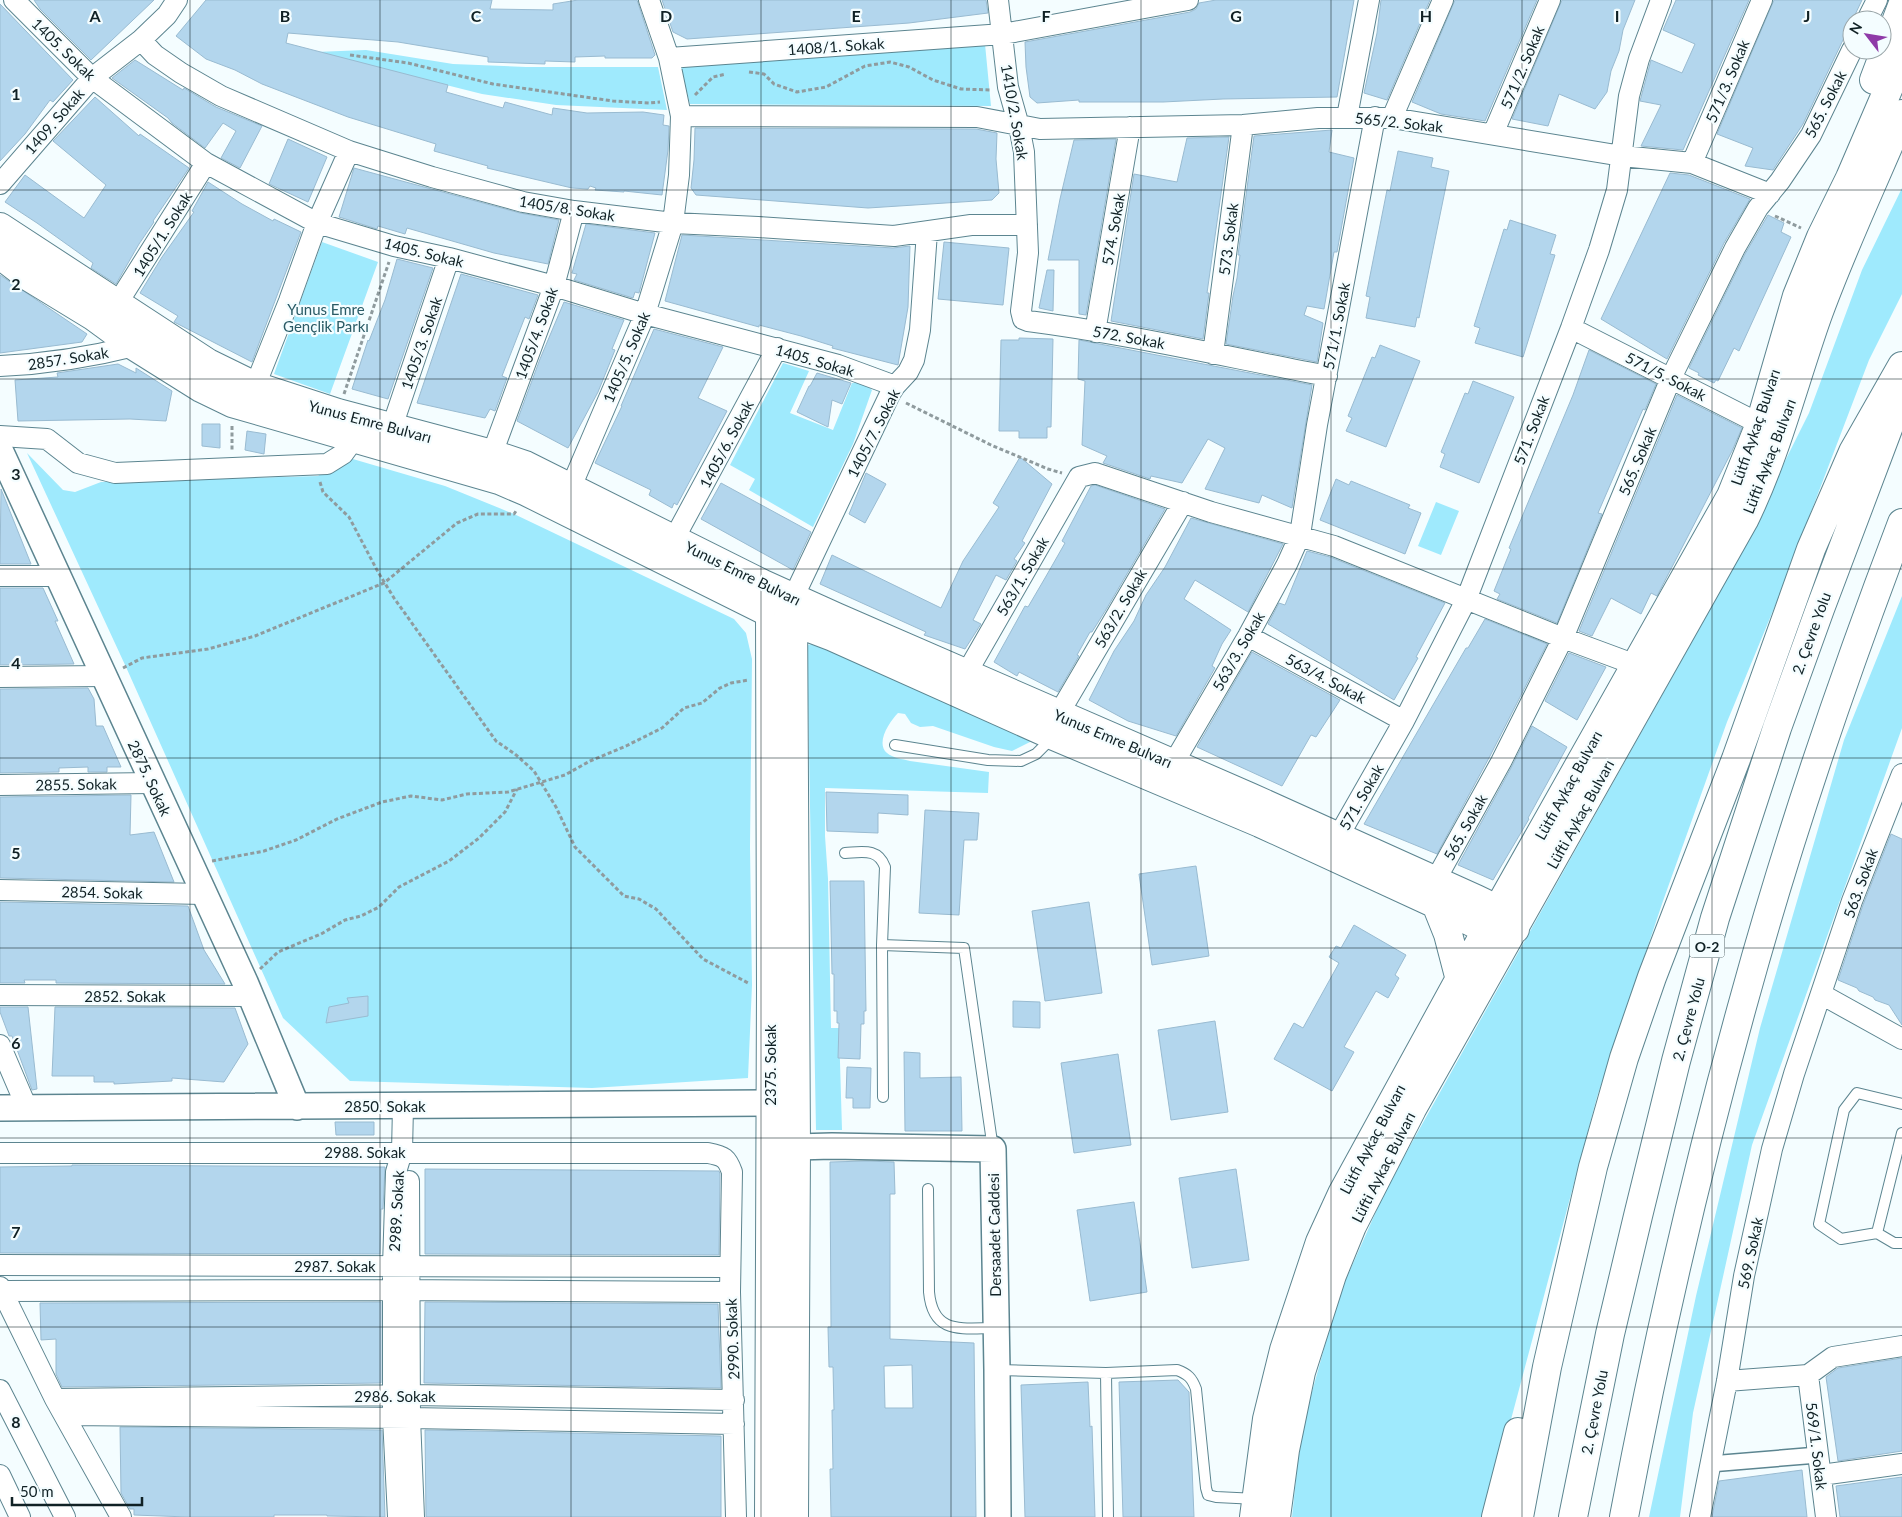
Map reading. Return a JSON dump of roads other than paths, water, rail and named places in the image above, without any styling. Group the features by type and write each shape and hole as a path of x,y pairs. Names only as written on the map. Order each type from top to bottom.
{"main road":[{"path":"1821,237 1844,162 1902,6"},
{"name":"Lütfi Aykaç Bulvarı","path":"1255,1508 1267,1419 1284,1350 1320,1242 1361,1157 1460,980 1500,923 1636,665 1731,496 1760,424 1792,312 1821,237 1850,178 1902,57"},
{"name":"Lüfti Aykaç Bulvarı","path":"1276,1517 1285,1450 1301,1372 1332,1276 1352,1226 1500,923 1744,520 1769,465 1810,337 1840,255 1870,192 1902,114"},
{"path":"1810,337 1902,158"},
{"name":"Yunus Emre Bulvarı","path":"0,227 208,363 255,386 338,413 492,454 525,465 674,540 783,606 854,646 1056,725 1263,814 1500,923"},
{"name":"Yunus Emre Bulvarı","path":"0,255 29,277 93,316 134,346 202,388 232,402 490,478 527,492 783,606 966,674 1056,725 1173,764 1263,814"},
{"path":"1519,1517 1547,1366 1608,1112 1652,977 1736,759 1811,549 1853,452 1902,366"},
{"name":"2. Çevre Yolu","path":"1573,1517 1608,1343 1629,1252 1676,1061 1715,918 1777,728 1902,393"},
{"path":"1624,1517 1676,1268 1745,995 1807,795 1873,599 1902,523"},
{"name":"2375. Sokak","path":"783,606 770,678 771,989 783,1103 796,1147 794,1517"},
{"name":"2375. Sokak","path":"768,1517 783,1103 783,606"},
{"path":"1436,892 1460,980"},
{"path":"1496,1517 1534,1376 1564,1293"}],"street":[{"name":"1405. Sokak","path":"14,0 92,78 206,163 317,223 394,246 449,258 554,286 645,314 838,365 893,390"},
{"name":"1409. Sokak","path":"0,184 92,78 140,40 167,15 177,0"},
{"name":"1405/5. Sokak","path":"571,487 645,314 673,223 679,175 680,108 669,58 649,0"},
{"name":"1410/2. Sokak","path":"998,0 1008,87 1024,152 1028,225"},
{"name":"1408/1. Sokak","path":"669,58 1002,34 1188,0"},
{"path":"1347,117 1369,0"},
{"name":"571/1. Sokak","path":"1300,535 1317,425 1383,118 1443,0"},
{"name":"571/2. Sokak","path":"1493,134 1550,0"},
{"name":"571. Sokak","path":"1334,846 1404,721 1466,600 1571,328 1602,241 1617,190 1629,96 1639,59 1661,0"},
{"name":"571/3. Sokak","path":"1692,163 1762,0"},
{"name":"1405/8. Sokak","path":"140,40 155,55 221,96 349,151 432,177 524,202 574,211 673,223 894,236 971,226 1028,225"},
{"name":"565. Sokak","path":"1436,892 1563,638 1671,378 1735,248 1764,201 1780,181 1810,135 1847,60"},
{"name":"565/2. Sokak","path":"680,108 977,117 1040,129 1243,125 1318,118 1383,118 1622,156 1692,163 1764,201"},
{"name":"573. Sokak","path":"1214,354 1243,125"},
{"name":"574. Sokak","path":"1095,332 1130,127"},
{"path":"255,386 289,301 317,223 349,151"},
{"name":"1405/1. Sokak","path":"117,304 206,163"},
{"name":"1405/4. Sokak","path":"492,454 554,286 574,211"},
{"name":"572. Sokak","path":"1028,225 1026,276 1021,311 1023,318 1028,321 1154,341 1327,376"},
{"name":"1405/7. Sokak","path":"783,606 893,390 908,372 914,360 920,330 926,232"},
{"name":"1405/3. Sokak","path":"392,427 449,258"},
{"name":"571/5. Sokak","path":"1571,328 1760,424"},
{"name":"2857. Sokak","path":"0,366 24,365 134,346"},
{"name":"1405/6. Sokak","path":"674,540 777,348"},
{"path":"0,436 47,439 78,463 115,473 327,464 343,454 354,439"},
{"name":"2875. Sokak","path":"0,450 6,475 58,576 192,867 248,989 297,1107"},
{"name":"563/1. Sokak","path":"966,674 1079,477 1095,473 1183,502"},
{"path":"1183,502 1211,512 1300,535 1334,546 1466,600 1636,665"},
{"name":"563/2. Sokak","path":"1056,725 1183,502"},
{"name":"563/3. Sokak","path":"1173,764 1248,636 1287,564 1300,535"},
{"path":"0,576 58,576"},
{"name":"563/4. Sokak","path":"1248,636 1404,721"},
{"path":"0,677 104,676"},
{"name":"563. Sokak","path":"1821,994 1852,901 1896,804 1902,774"},
{"name":"2855. Sokak","path":"0,785 152,783"},
{"name":"2854. Sokak","path":"0,890 204,894"},
{"name":"2852. Sokak","path":"0,996 248,989"},
{"path":"1821,994 1902,1038"},
{"name":"569. Sokak","path":"1700,1517 1727,1381 1744,1276 1772,1149 1794,1074 1821,994"},
{"path":"0,1045 27,1108"},
{"name":"2850. Sokak","path":"0,1108 783,1103"},
{"name":"2989. Sokak","path":"398,1517 402,1396 401,1266 396,1172 402,1152 403,1106"},
{"path":"796,1147 992,1149"},
{"name":"Dersaadet Caddesi","path":"992,1149 998,1517"},
{"name":"2988. Sokak","path":"0,1153 708,1153 720,1155 728,1161"},
{"name":"2990. Sokak","path":"728,1161 732,1172 730,1292 736,1517"},
{"name":"2987. Sokak","path":"0,1265 730,1268"},
{"path":"1,1289 60,1407 122,1517"},
{"name":"2987. Sokak","path":"1,1289 730,1292"},
{"path":"1727,1381 1808,1375 1833,1357 1902,1346"},
{"name":"569/1. Sokak","path":"1808,1375 1826,1517"},
{"path":"0,1390 7,1424 65,1517"},
{"name":"2986. Sokak","path":"60,1407 402,1396 734,1400"},
{"name":"2986. Sokak","path":"60,1407 402,1418 734,1424"},
{"name":"2989. Sokak","path":"402,1418 414,1517"},
{"path":"1710,1464 1818,1455"},
{"path":"1821,1475 1902,1464"},
{"path":"0,1476 20,1517"}],"lane":[{"path":"895,745 988,760 1021,761 1036,754 1056,725"},
{"path":"845,853 868,852 881,858 885,868 882,945 884,1097"},
{"path":"882,945 964,948 992,1149"},
{"path":"1902,1104 1857,1093 1844,1110 1819,1224 1841,1239 1877,1233 1894,1243 1902,1243"},
{"path":"1877,1233 1902,1133"},
{"path":"928,1189 928,1292 936,1317 943,1323 954,1327 996,1328"},
{"path":"997,1370 1106,1373 1177,1370 1184,1373 1192,1379 1196,1389 1208,1495 1255,1508"},
{"path":"1106,1373 1108,1517"}],"park label":[{"name":"Yunus Emre Gençlik Parkı","path":"326,318"}]}
